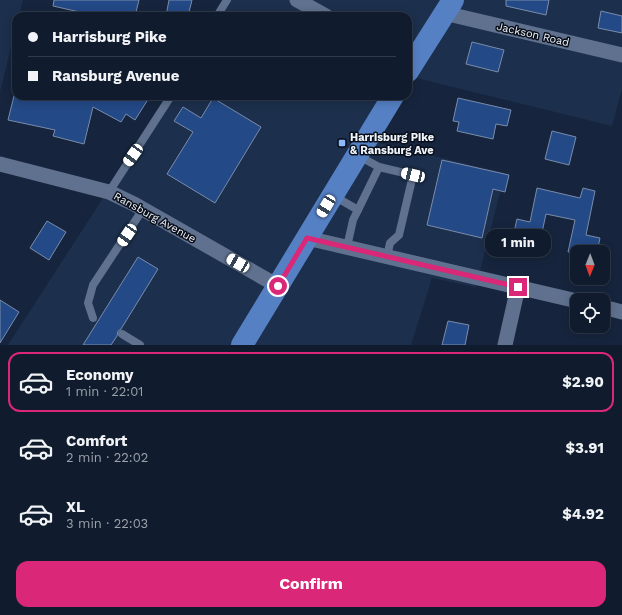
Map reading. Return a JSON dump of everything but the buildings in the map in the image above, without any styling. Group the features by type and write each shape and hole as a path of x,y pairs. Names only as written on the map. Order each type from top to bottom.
{"main road":[{"path":"412,61 449,6"},
{"path":"242,345 391,100"}],"street":[{"path":"297,0 319,12"},
{"name":"Jackson Road","path":"449,6 622,55"},
{"name":"Ransburg Avenue","path":"0,164 109,192 143,209 278,286"},
{"path":"307,238 570,299"},
{"path":"505,345 518,287"},
{"path":"610,309 622,312"}],"lane":[{"path":"220,12 227,0"},
{"path":"109,192 168,100"},
{"path":"357,155 379,167 413,175 399,235 390,243 387,257"},
{"path":"347,247 358,210 379,167"},
{"path":"333,196 358,210"},
{"path":"93,318 88,303 93,285 143,209"},
{"path":"122,334 140,345"}],"shaded area":[{"path":"0,0 23,0 20,12 12,12 12,43 0,92"},
{"path":"231,0 622,0 622,89 612,126 412,77 412,12 223,12"},
{"path":"166,100 391,100 367,140 505,173 476,287 432,278 411,345 8,345"}],"place":[{"name":"Harrisburg Pike & Ransburg Ave","path":"342,143"}],"route":[{"path":"278,286 307,238 518,287"}]}
